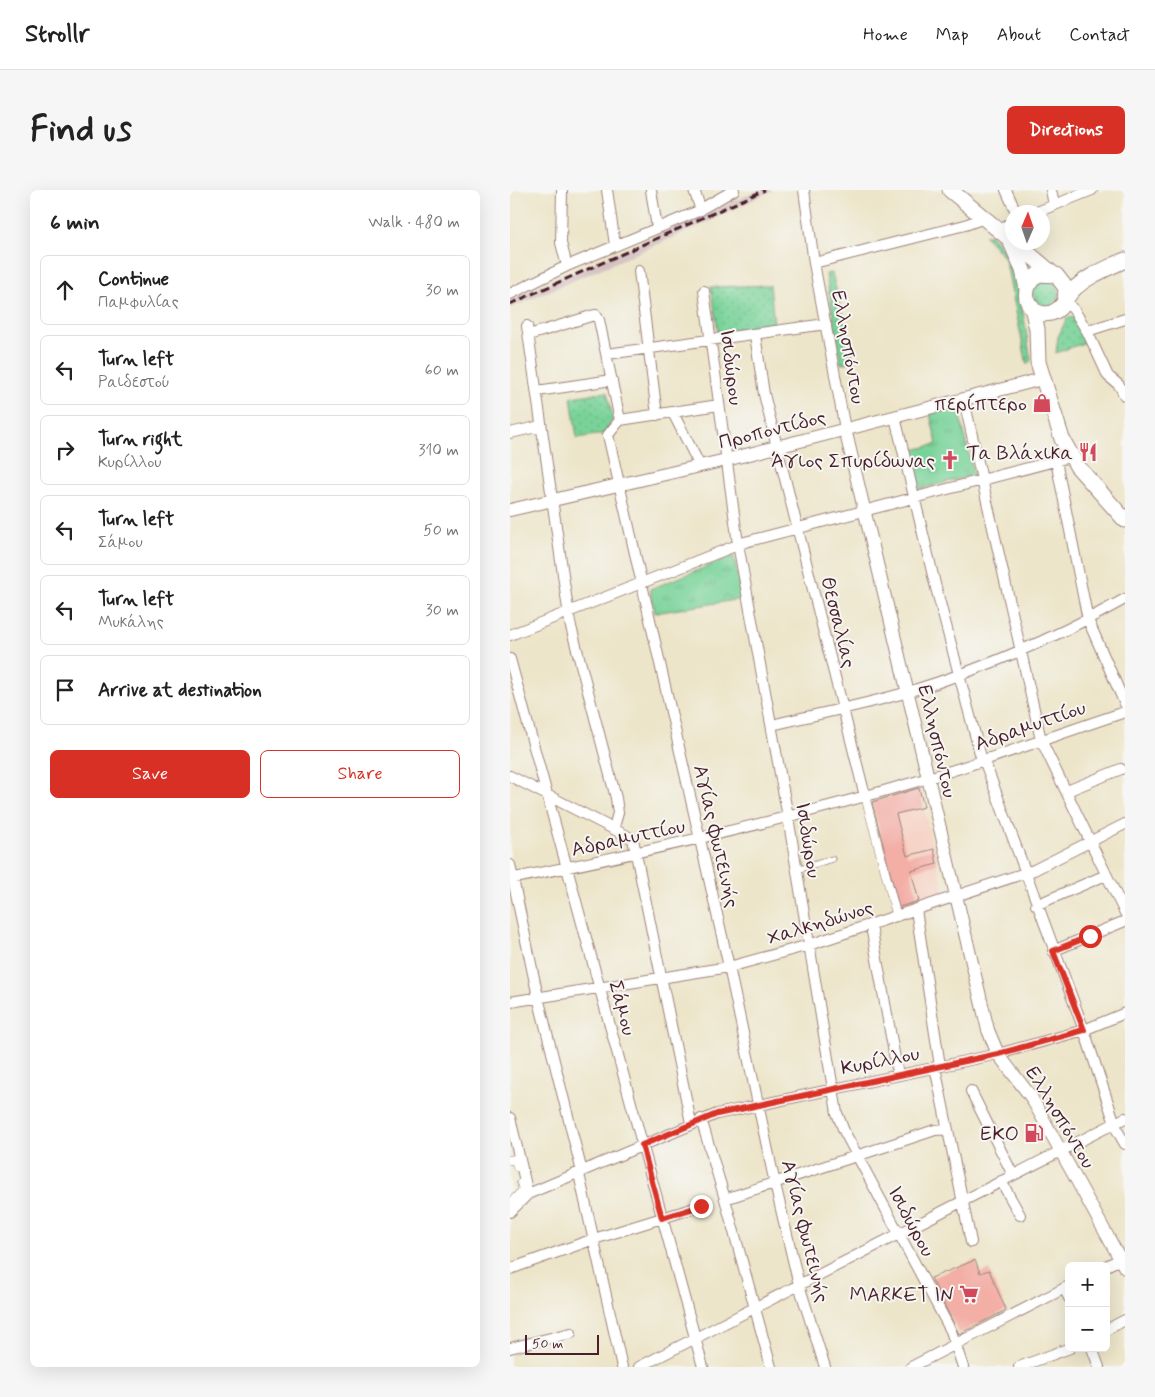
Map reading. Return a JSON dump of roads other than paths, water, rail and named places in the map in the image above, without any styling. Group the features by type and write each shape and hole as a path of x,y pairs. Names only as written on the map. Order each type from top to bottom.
{"main road":[{"path":"950,190 1005,236"},
{"path":"1014,250 1023,270 1028,302 1032,307 1043,313 1061,306"},
{"path":"1023,250 1056,276 1066,288 1061,306"},
{"path":"1037,348 1061,306 1085,281 1102,270 1125,260"},
{"path":"1026,289 1034,277 1046,273 1056,276 1102,270"},
{"path":"1032,307 1037,329 1037,348 1042,378 1058,429 1063,459 1125,520"}],"street":[{"path":"562,190 561,243 567,266"},
{"path":"607,190 615,245"},
{"path":"651,190 657,228"},
{"path":"694,190 701,210"},
{"path":"510,294 567,266 701,210 734,190"},
{"name":"Ελλησπόντου","path":"804,190 814,263 845,429 988,1030 998,1054 1027,1089 1123,1261"},
{"path":"1006,190 1013,205"},
{"path":"1052,190 1054,205"},
{"path":"1050,207 1092,190"},
{"path":"814,263 966,225 984,218"},
{"path":"639,271 657,415"},
{"name":"Ισιδώρου","path":"704,291 738,544 772,725 832,1088 840,1122 957,1343 963,1367"},
{"path":"1061,306 1074,310 1087,331 1108,376 1120,380 1125,396"},
{"path":"614,827 618,816 616,798 568,612 528,330 596,315 620,420 719,405"},
{"path":"1087,331 1125,319"},
{"path":"606,354 826,324"},
{"name":"Θεσσαλίας","path":"755,335 764,394 796,528 897,917"},
{"name":"Προποντίδος","path":"510,510 726,460 964,400 1042,378"},
{"path":"536,391 612,380"},
{"path":"964,400 1041,740 1125,914"},
{"path":"673,413 700,466"},
{"path":"895,416 916,497 935,584 983,760 1084,1030 1115,1123 1125,1144"},
{"name":"Αγίας Φωτεινής","path":"620,420 608,436 729,967 775,1184 800,1284 825,1367"},
{"path":"510,433 541,426"},
{"path":"510,636 738,544 1063,459 1088,620 1125,704"},
{"path":"772,725 907,692 960,675 1088,620 1125,599"},
{"name":"Σάμου","path":"510,659 703,1367"},
{"name":"Αδραμυττίου","path":"511,879 700,840 788,817 927,778 1125,712"},
{"path":"1067,792 1121,769"},
{"path":"510,776 614,827 633,839 696,1121 725,1199 770,1367"},
{"name":"Χαλκηδώνος","path":"510,1002 729,967 809,945 1025,874 1125,824"},
{"path":"510,865 511,879 580,1173 622,1367"},
{"path":"1036,905 1106,874"},
{"path":"916,910 947,1129 971,1242"},
{"path":"1053,951 1125,921"},
{"path":"871,926 898,1074"},
{"name":"Κυρίλλου","path":"510,1212 528,1194 696,1121 759,1104 998,1054 1084,1030 1125,1013"},
{"path":"971,1091 1013,1175"},
{"path":"510,1118 514,1152 528,1194"},
{"path":"639,1367 1125,1118"},
{"path":"725,1199 935,1130 947,1129"},
{"path":"510,1160 515,1159 522,1190 510,1203"},
{"path":"1001,1181 1020,1215"},
{"path":"510,1269 594,1239 701,1206"},
{"path":"1110,1265 1123,1261"},
{"path":"911,1367 1065,1288"},
{"path":"1110,1328 1125,1320"},
{"path":"510,1348 571,1333"},
{"path":"1019,1367 1065,1350"},
{"path":"1093,1352 1099,1367"}],"lane":[{"path":"796,870 832,859"}],"railway":[{"path":"510,304 765,190"}],"place":[{"name":"περίπτερο","path":"1042,403"},
{"name":"Τα Βλάχικα","path":"1088,452"},
{"name":"Άγιος Σπυρίδωνας","path":"950,460"},
{"name":"ΕΚΟ","path":"1034,1133"},
{"name":"MARKET IN","path":"969,1294"}]}
